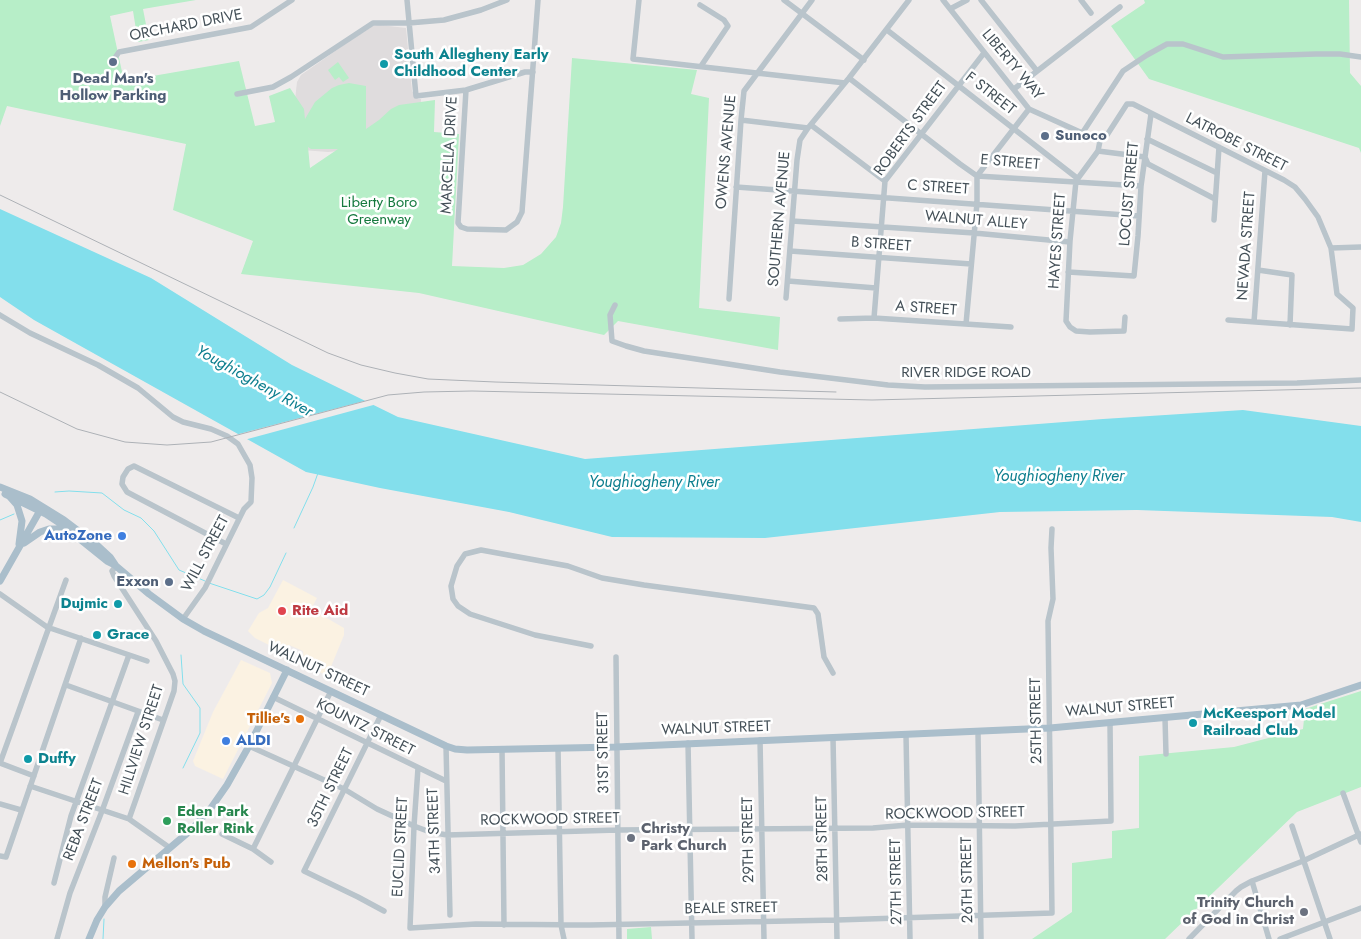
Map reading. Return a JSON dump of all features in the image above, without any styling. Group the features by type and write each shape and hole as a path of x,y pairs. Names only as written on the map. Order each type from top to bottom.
{"main road":[{"name":"WALNUT STREET","path":"0,487 18,494 83,534 110,557 116,566"},
{"name":"WALNUT STREET","path":"3,493 41,509 183,619 210,634 446,746 468,750 616,747 1050,728 1301,705 1361,685"},
{"path":"3,493 17,505 22,521 18,548"},
{"path":"0,581 41,509"},
{"path":"18,548 40,532 49,529 61,529 72,532"},
{"path":"89,939 105,907 119,892 191,830 211,808 250,746 287,670"}],"street":[{"name":"ORCHARD DRIVE","path":"112,62 119,52 251,27 292,0"},
{"path":"406,0 416,96 466,90 525,72 533,72 538,0"},
{"path":"236,94 273,87 373,23 409,23 444,20 482,10 507,0"},
{"path":"639,0 633,59 847,80"},
{"path":"784,0 864,60"},
{"name":"OWENS AVENUE","path":"729,299 740,120 744,91 812,0"},
{"name":"SOUTHERN AVENUE","path":"786,298 800,140 909,0"},
{"name":"LIBERTY WAY","path":"943,0 1029,109 1083,132"},
{"path":"950,9 967,0"},
{"path":"981,0 1037,71"},
{"path":"1081,0 1091,13"},
{"path":"700,5 726,22 728,26 701,66"},
{"path":"1014,89 1120,7"},
{"name":"F STREET","path":"887,30 1076,179"},
{"path":"1100,141 1083,132 1123,71 1147,54 1167,44 1182,44 1223,57 1316,54 1360,58"},
{"name":"ROBERTS STREET","path":"874,318 885,181 984,53"},
{"name":"MARCELLA DRIVE","path":"466,90 458,223 461,227 467,229 506,230 517,222 522,212 533,72"},
{"name":"E STREET","path":"847,80 977,176 1076,179 1141,186"},
{"name":"LATROBE STREET","path":"1100,141 1107,135 1127,104 1133,104 1295,187 1318,217 1331,248 1337,294 1353,308 1352,329 1290,325"},
{"path":"966,324 977,203 977,176 1029,109"},
{"name":"LOCUST STREET","path":"1068,272 1134,276 1141,186 1151,114"},
{"path":"740,120 810,126 885,181"},
{"path":"1147,139 1217,173"},
{"name":"HAYES STREET","path":"1100,141 1098,151 1076,179 1070,242 1066,321 1076,331 1124,331 1125,317"},
{"path":"1214,220 1219,147"},
{"path":"1098,151 1145,157 1148,164 1215,199"},
{"name":"NEVADA STREET","path":"1254,322 1265,171"},
{"name":"C STREET","path":"736,187 1139,216"},
{"name":"WALNUT ALLEY","path":"792,221 974,233 1070,242"},
{"path":"1331,248 1361,247"},
{"name":"B STREET","path":"790,251 971,264"},
{"path":"1228,320 1290,325 1292,275 1258,270"},
{"path":"788,281 876,288"},
{"name":"RIVER RIDGE ROAD","path":"615,305 610,315 612,341 626,346 644,351 780,372 888,385 935,387 1297,383 1361,380"},
{"name":"WILL STREET","path":"0,315 30,333 98,365 138,388 173,417 183,422 211,429 227,436 238,444 250,465 252,478 251,502 239,518 205,588 183,619"},
{"name":"A STREET","path":"840,319 874,318 1011,328"},
{"path":"226,544 127,492 122,484 123,477 128,469 134,466 239,518"},
{"name":"25TH STREET","path":"1052,529 1053,598 1048,621 1052,913"},
{"path":"591,646 535,634 470,614 458,606 453,599 450,586 457,566 465,554 481,550 568,566 602,578 814,608 818,614 824,657 833,673"},
{"name":"HILLVIEW STREET","path":"116,566 112,571 114,576 156,641 173,674 175,686 129,819"},
{"path":"34,776 0,763 66,580"},
{"path":"0,594 48,627 147,661"},
{"path":"3,856 34,776 82,638"},
{"path":"54,883 71,816 129,655"},
{"name":"31ST STREET","path":"616,657 619,939"},
{"path":"66,686 163,720"},
{"path":"253,848 331,690"},
{"name":"KOUNTZ STREET","path":"274,697 446,781"},
{"name":"REBA STREET","path":"57,939 70,893 138,712"},
{"name":"35TH STREET","path":"381,715 304,871 384,911"},
{"path":"1165,718 1166,754"},
{"name":"ROCKWOOD STREET","path":"250,746 344,789 377,809 414,826 430,832 447,835 618,830 690,831 980,826 1111,821 1110,723"},
{"name":"26TH STREET","path":"978,731 981,939"},
{"name":"27TH STREET","path":"906,734 910,939"},
{"name":"28TH STREET","path":"834,738 837,939"},
{"name":"29TH STREET","path":"760,740 764,939"},
{"path":"688,743 692,939"},
{"name":"34TH STREET","path":"446,746 450,915"},
{"path":"558,748 561,925 564,939"},
{"path":"502,749 504,925"},
{"name":"EUCLID STREET","path":"410,928 418,768"},
{"path":"30,786 129,819 170,848"},
{"path":"1343,793 1361,842"},
{"path":"0,804 21,810"},
{"path":"1292,826 1302,861 1330,939"},
{"path":"222,834 253,848 271,862"},
{"path":"1189,939 1236,890 1252,881 1360,835"},
{"path":"105,907 114,858"},
{"path":"1252,881 1269,939"},
{"path":"1280,939 1361,908"},
{"name":"BEALE STREET","path":"410,928 476,924 561,925 837,920 981,917 1052,913"}],"shaded area":[{"path":"373,26 406,28 412,91 418,99 421,99 423,136 349,150 328,152 302,150 295,100 297,82 301,75"},
{"path":"283,580 317,598 311,609 344,628 344,635 328,674 323,674 304,662 303,651 289,645 283,649 277,649 255,638 248,631 259,613 268,608"},
{"path":"241,660 270,673 272,683 223,779 195,766 193,761 213,712"}],"green space":[{"name":"Liberty Boro Greenway","path":"0,0 196,0 143,9 149,40 138,42 133,11 110,16 124,81 239,61 255,126 275,122 269,96 290,88 304,109 305,119 315,102 332,88 349,83 366,86 366,129 399,105 435,100 434,132 459,134 452,266 504,268 523,265 541,254 556,237 561,223 572,58 697,70 691,94 709,98 699,308 780,317 778,350 618,321 604,335 419,293 241,274 253,241 173,210 186,144 7,106 0,126","holes":["308,147 311,149 338,149 310,168"]},
{"path":"1144,0 1349,0 1350,73 1361,86 1361,153 1359,148 1149,79 1111,26 1145,3"},
{"path":"338,62 349,78 343,82 339,77 335,80 328,70"},
{"path":"1361,691 1361,787 1297,812 1165,939 1032,939 1072,912 1072,863 1112,858 1112,831 1139,828 1139,756 1234,747 1303,729 1305,709"},
{"path":"651,927 652,939 627,939 627,929"}],"water":[{"name":"Youghiogheny River","path":"0,209 151,278 292,365 398,417 585,459 1243,410 1361,426 1361,522 1332,517 1137,510 1000,512 765,538 612,537 509,512 306,472 34,320 0,297"}],"pier":[{"path":"368,400 377,404 244,440 235,435"}],"waterway":[{"path":"294,528 318,473"},
{"path":"55,492 102,493 124,510 141,518 154,531 179,570 205,581"},
{"path":"0,520 14,514"},
{"path":"209,583 257,599 264,595 270,587 286,553"},
{"path":"181,655 183,684 200,708 200,733 183,768"},
{"path":"103,939 104,919"}],"railway":[{"path":"0,195 328,353 361,365 428,379 836,392"},
{"path":"0,392 77,429 125,442 167,445 211,442 388,395 424,392 472,391 872,400 1361,388"}],"place":[{"name":"Dead Man's Hollow Parking","path":"113,62"},
{"name":"South Allegheny Early Childhood Center","path":"384,64"},
{"name":"Sunoco","path":"1045,136"},
{"name":"AutoZone","path":"122,536"},
{"name":"Exxon","path":"169,582"},
{"name":"Dujmic","path":"118,604"},
{"name":"Rite Aid","path":"282,611"},
{"name":"Grace","path":"97,635"},
{"name":"Tillie's","path":"300,719"},
{"name":"McKeesport Model Railroad Club","path":"1193,723"},
{"name":"ALDI","path":"226,741"},
{"name":"Duffy","path":"28,759"},
{"name":"Eden Park Roller Rink","path":"167,821"},
{"name":"Christy Park Church","path":"631,838"},
{"name":"Mellon's Pub","path":"132,864"},
{"name":"Trinity Church of God in Christ","path":"1304,912"}]}
